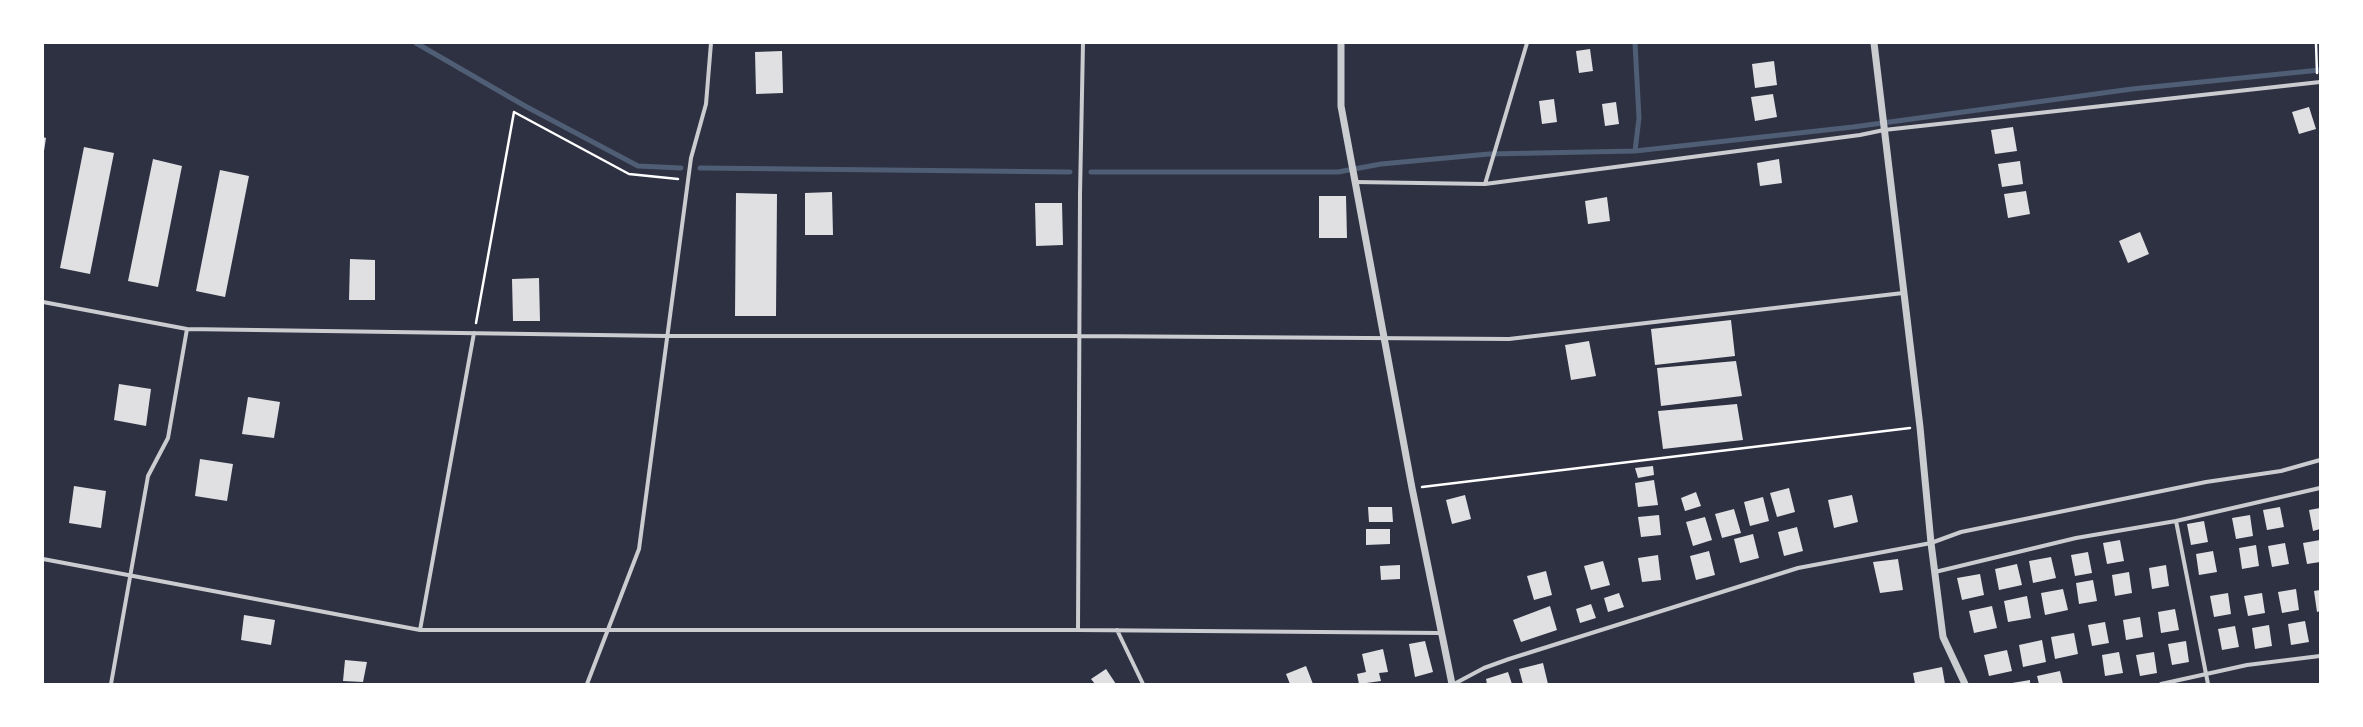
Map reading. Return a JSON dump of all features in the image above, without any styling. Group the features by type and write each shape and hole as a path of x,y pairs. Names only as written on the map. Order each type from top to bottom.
{"street":[{"path":"587,684 639,549 666,336 691,158 706,104 711,43"},
{"path":"1078,630 1083,43"},
{"path":"1341,43 1341,106 1354,182 1412,488 1441,633 1453,684 1484,668 1509,659 1798,568 1931,543 1961,532 2206,482 2281,470 2320,460"},
{"path":"1485,184 1527,43"},
{"path":"1874,43 1920,427 1931,543 1943,637 1965,684"},
{"path":"1354,182 1485,184 1860,135 1884,130 2319,82"},
{"path":"43,302 187,329 666,336 1080,336 1509,339 1903,293"},
{"path":"111,684 148,476 168,438 174,414 187,329"},
{"path":"420,630 474,333"},
{"path":"1935,572 2076,538 2176,521 2320,488"},
{"path":"2176,521 2208,684"},
{"path":"43,559 130,577 420,630 1117,630 1441,633"},
{"path":"1117,630 1143,684"},
{"path":"2161,684 2247,665 2320,656"}],"path":[{"path":"2316,43 2319,82"},
{"path":"474,333 514,112 629,174 688,180"},
{"path":"1412,488 1920,427"}],"building":[{"path":"1590,49 1593,71 1579,73 1576,51"},
{"path":"782,51 783,93 756,94 755,52"},
{"path":"1774,61 1777,85 1755,88 1752,64"},
{"path":"1773,94 1777,117 1755,121 1751,97"},
{"path":"1554,99 1557,122 1542,124 1539,101"},
{"path":"1616,102 1619,124 1605,126 1602,104"},
{"path":"2309,107 2316,129 2299,134 2292,112"},
{"path":"2013,127 2017,151 1995,154 1991,130"},
{"path":"43,137 46,138 44,151 43,150"},
{"path":"84,147 114,153 90,274 60,268"},
{"path":"153,159 182,166 158,287 128,281"},
{"path":"1779,159 1782,183 1760,186 1757,163"},
{"path":"2020,161 2023,184 2002,187 1998,164"},
{"path":"220,170 249,176 225,297 196,291"},
{"path":"2026,191 2030,214 2008,218 2004,194"},
{"path":"832,192 833,235 805,235 805,193"},
{"path":"736,193 777,194 776,316 735,316"},
{"path":"1319,196 1346,196 1347,238 1319,238"},
{"path":"1607,197 1610,221 1588,224 1585,201"},
{"path":"1035,203 1062,203 1063,245 1036,246"},
{"path":"2140,232 2149,254 2128,263 2119,241"},
{"path":"350,259 375,260 375,300 349,300"},
{"path":"539,278 540,321 513,321 512,279"},
{"path":"1731,320 1735,356 1655,365 1651,329"},
{"path":"1589,341 1596,376 1571,380 1565,345"},
{"path":"1736,361 1742,396 1661,406 1657,368"},
{"path":"119,384 151,389 146,426 114,420"},
{"path":"248,397 280,402 274,438 242,434"},
{"path":"1737,404 1743,440 1663,449 1658,411"},
{"path":"200,459 233,464 227,501 195,496"},
{"path":"1653,466 1654,475 1638,478 1635,468"},
{"path":"1654,480 1658,505 1638,507 1635,483"},
{"path":"74,486 106,491 101,528 69,523"},
{"path":"1789,488 1795,512 1777,517 1770,493"},
{"path":"1696,492 1701,506 1685,511 1681,498"},
{"path":"1465,495 1471,519 1452,524 1446,500"},
{"path":"1852,495 1858,522 1834,528 1828,500"},
{"path":"1763,497 1769,521 1750,526 1744,502"},
{"path":"1368,507 1392,507 1393,522 1369,522"},
{"path":"2280,507 2284,527 2267,530 2263,510"},
{"path":"2320,508 2320,529 2313,531 2309,510"},
{"path":"1734,509 1741,533 1722,538 1715,514"},
{"path":"1659,515 1661,535 1641,537 1638,517"},
{"path":"2250,515 2253,536 2236,539 2232,518"},
{"path":"1705,517 1712,540 1693,546 1686,522"},
{"path":"2204,521 2208,542 2191,545 2187,524"},
{"path":"1797,527 1803,551 1784,556 1778,532"},
{"path":"1366,529 1390,529 1390,544 1366,545"},
{"path":"1753,534 1759,558 1740,563 1734,539"},
{"path":"2120,540 2124,561 2107,564 2103,543"},
{"path":"2320,540 2320,562 2307,564 2303,543"},
{"path":"2285,543 2289,564 2272,567 2268,546"},
{"path":"2256,545 2259,566 2242,569 2239,548"},
{"path":"1709,551 1715,575 1696,580 1690,556"},
{"path":"2213,551 2217,572 2199,575 2196,554"},
{"path":"2088,552 2092,573 2075,576 2071,555"},
{"path":"1658,555 1661,580 1642,582 1638,558"},
{"path":"2051,557 2056,578 2033,583 2029,561"},
{"path":"1898,559 1903,590 1880,593 1873,562"},
{"path":"1603,561 1610,585 1591,590 1584,566"},
{"path":"2017,564 2022,585 1999,590 1995,569"},
{"path":"1400,565 1400,579 1381,580 1380,566"},
{"path":"2166,565 2169,586 2152,589 2149,568"},
{"path":"1546,571 1552,595 1534,600 1527,576"},
{"path":"2129,572 2132,593 2115,596 2112,575"},
{"path":"1980,574 1984,595 1962,600 1957,578"},
{"path":"2093,580 2097,601 2079,604 2076,583"},
{"path":"2063,589 2068,610 2045,615 2041,593"},
{"path":"2296,589 2299,610 2282,613 2278,592"},
{"path":"2320,590 2320,611 2317,612 2314,591"},
{"path":"1619,593 1624,607 1608,612 1604,598"},
{"path":"2228,593 2231,614 2214,617 2210,596"},
{"path":"2262,593 2265,613 2248,616 2244,596"},
{"path":"2027,596 2031,618 2008,622 2004,601"},
{"path":"1591,604 1596,618 1580,623 1576,609"},
{"path":"1550,606 1557,630 1521,642 1513,620"},
{"path":"1992,606 1997,628 1974,633 1969,611"},
{"path":"2175,609 2179,630 2161,633 2158,612"},
{"path":"244,615 275,620 271,645 241,640"},
{"path":"2140,617 2143,637 2126,640 2123,620"},
{"path":"2305,621 2309,642 2291,645 2288,624"},
{"path":"2105,622 2109,643 2092,646 2088,625"},
{"path":"2269,625 2272,646 2255,649 2252,628"},
{"path":"2235,626 2239,647 2222,650 2218,629"},
{"path":"2074,633 2078,654 2055,659 2051,637"},
{"path":"2042,640 2046,662 2023,667 2019,645"},
{"path":"1425,641 1433,672 1415,677 1409,644"},
{"path":"2186,641 2189,662 2172,665 2168,644"},
{"path":"1383,649 1388,672 1379,673 1381,681 1359,684 1357,674 1366,672 1362,654"},
{"path":"2007,650 2012,671 1989,676 1984,655"},
{"path":"2119,652 2123,673 2105,676 2102,655"},
{"path":"2154,652 2157,673 2140,676 2136,655"},
{"path":"345,660 367,662 363,682 343,681"},
{"path":"1543,663 1548,684 1523,684 1519,669"},
{"path":"1306,666 1313,684 1290,684 1286,674"},
{"path":"1942,667 1945,684 1915,684 1913,673"},
{"path":"1106,669 1116,684 1095,684 1091,679"},
{"path":"2060,671 2063,684 2039,684 2037,676"},
{"path":"1508,672 1512,684 1487,684 1486,679"},
{"path":"2030,680 2030,684 2012,684 2012,683"}],"waterway":[{"path":"416,43 525,106 638,166 681,168"},
{"path":"1635,43 1639,118 1635,151"},
{"path":"1091,172 1338,172 1381,164 1489,154 1635,151 1853,127 2132,89 2320,70"},
{"path":"700,168 1070,172"}]}
